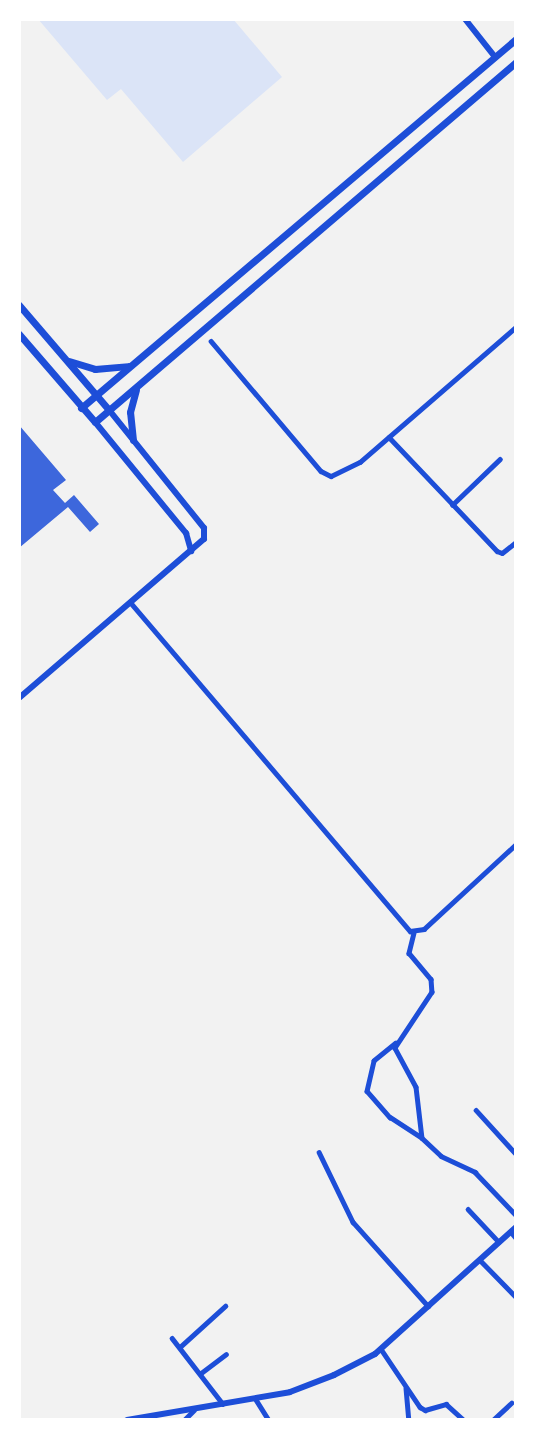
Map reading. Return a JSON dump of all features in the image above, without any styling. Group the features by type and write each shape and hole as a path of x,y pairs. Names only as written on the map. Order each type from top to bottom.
{"main road":[{"path":"81,408 516,39"},
{"path":"19,334 95,422 516,62"},
{"path":"19,305 108,410"},
{"path":"185,320 197,334"},
{"path":"65,359 95,369 130,366"},
{"path":"134,440 130,412 140,384"}],"street":[{"path":"465,19 495,57"},
{"path":"211,341 321,471 331,476 346,472 516,327"},
{"path":"19,698 204,539 204,528 108,410"},
{"path":"95,422 186,533 191,551"},
{"path":"389,437 500,553 516,542"},
{"path":"452,505 500,459"},
{"path":"131,603 414,933"},
{"path":"516,844 414,933 409,953 431,979 432,992 396,1043 374,1061 367,1091 390,1117 422,1138 441,1156 474,1172 516,1215"},
{"path":"396,1043 416,1087 422,1138"},
{"path":"476,1110 516,1154"},
{"path":"319,1152 353,1222 428,1306"},
{"path":"468,1209 499,1242"},
{"path":"127,1420 290,1392 380,1349 499,1242 514,1232"},
{"path":"480,1259 516,1297"},
{"path":"180,1347 225,1306"},
{"path":"172,1338 223,1404"},
{"path":"380,1349 422,1409 446,1404 464,1420"},
{"path":"201,1373 226,1354"},
{"path":"406,1387 409,1420"},
{"path":"255,1398 269,1420"},
{"path":"493,1420 511,1403"},
{"path":"184,1420 195,1409"}],"shaded area":[{"path":"38,19 233,19 282,77 183,162 121,89 107,100"}],"building":[{"path":"19,425 66,480 53,490 65,503 74,495 99,524 90,532 68,507 19,548"}]}
